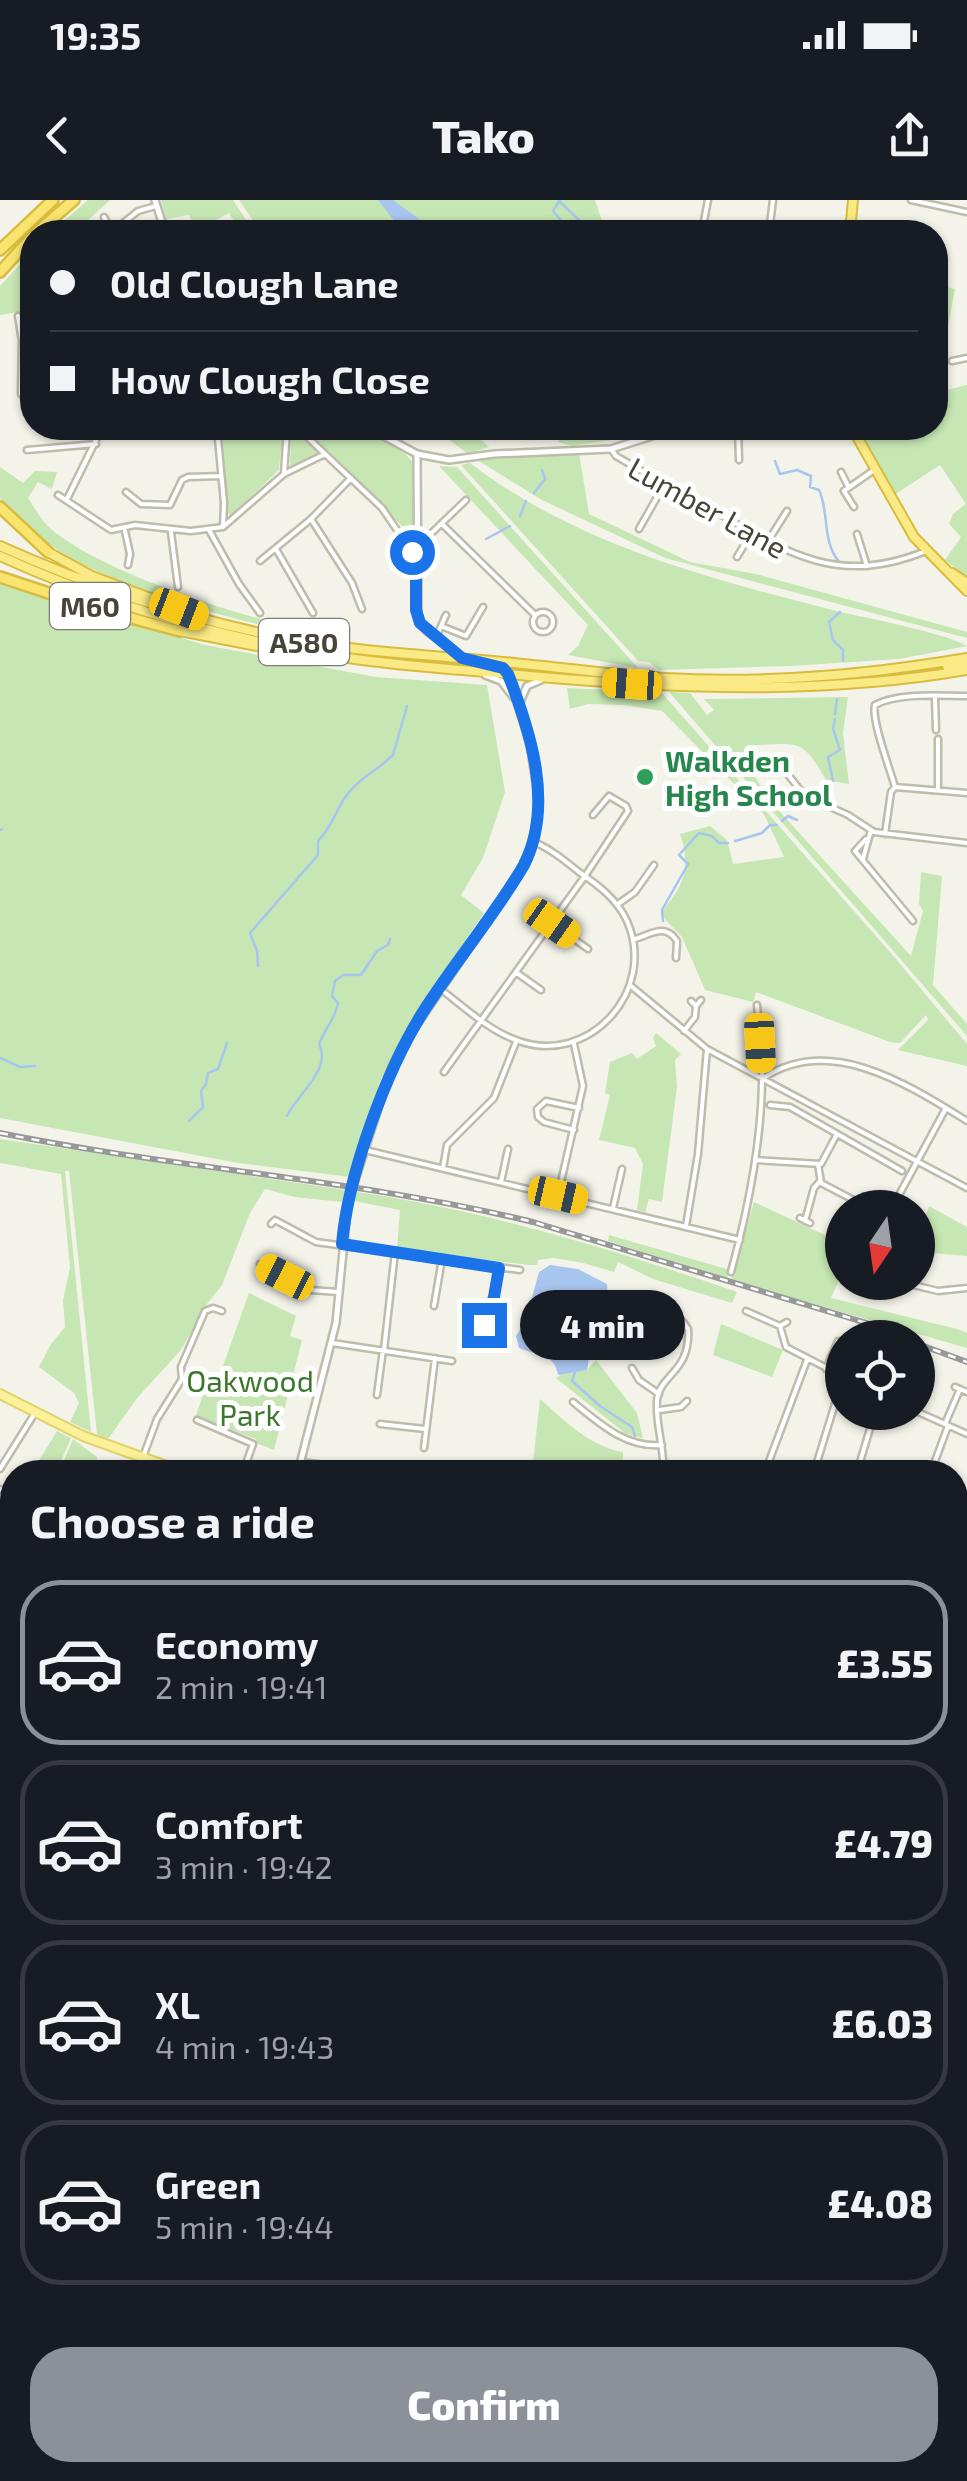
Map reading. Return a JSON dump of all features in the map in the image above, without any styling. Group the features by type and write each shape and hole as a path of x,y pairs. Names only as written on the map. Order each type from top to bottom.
{"highway":[{"path":"32,220 54,200"},
{"path":"51,220 74,200"},
{"path":"0,250 20,231"},
{"path":"0,272 20,250"},
{"path":"858,440 909,530 967,592"},
{"name":"M60","path":"0,507 48,552"},
{"name":"A580","path":"0,546 113,591 206,619 320,644 668,682 820,687 967,664"},
{"path":"48,552 92,576 206,619"},
{"name":"A580","path":"0,556 139,610 302,650 466,670 632,684 843,675 967,664"},
{"path":"944,568 967,583"},
{"name":"M60","path":"0,577 180,631"},
{"path":"180,631 249,646 302,650"}],"main road":[{"path":"0,1394 86,1437 149,1460"}],"street":[{"path":"910,200 967,212"},
{"path":"126,220 155,203"},
{"path":"18,316 20,328"},
{"path":"952,362 967,358"},
{"path":"66,500 98,440"},
{"path":"217,440 223,527"},
{"path":"284,474 285,440"},
{"path":"310,440 382,508 412,552 466,500"},
{"path":"390,440 437,460 611,449 639,440"},
{"path":"738,440 739,460"},
{"path":"27,450 96,444"},
{"name":"Lumber Lane","path":"611,449 616,456 767,542 812,562 853,568 926,552"},
{"path":"58,495 116,531 135,525 171,531 209,530 223,527 284,474 325,454"},
{"path":"302,1460 332,1342 348,1202 389,1074 439,988 518,875 533,842 538,810 526,725 508,674 503,668 462,658 418,619 416,454"},
{"path":"854,507 844,491 874,470"},
{"path":"841,472 848,487"},
{"path":"126,492 141,504 170,504 188,476 221,476"},
{"path":"260,561 312,519 351,478"},
{"path":"640,529 664,484"},
{"path":"767,542 786,510"},
{"path":"312,519 352,583 362,610"},
{"path":"442,524 535,616"},
{"path":"124,528 130,554 128,565"},
{"path":"209,530 260,613"},
{"path":"171,531 178,587"},
{"path":"737,557 752,532"},
{"path":"857,534 866,566"},
{"path":"276,549 313,613"},
{"path":"442,626 466,636 484,607"},
{"path":"432,656 439,648 436,638 446,614"},
{"path":"466,670 501,681 519,704"},
{"path":"519,704 524,690 533,682 569,679"},
{"path":"885,834 895,787 873,714 878,702 921,696 967,696"},
{"path":"935,698 936,730"},
{"path":"938,739 938,790"},
{"path":"786,772 804,795 870,830 967,843"},
{"path":"895,787 967,793"},
{"path":"444,1072 627,816 626,806 609,796 595,813 588,806"},
{"path":"870,830 863,861 913,917"},
{"path":"439,988 516,1041 552,1046 574,1042 612,1017 631,986 636,960 633,939 618,904 586,876 533,842"},
{"path":"618,904 635,892 654,865"},
{"path":"552,923 588,949"},
{"path":"633,939 664,930 676,938 677,955 686,956"},
{"path":"517,973 541,990"},
{"path":"631,986 707,1049 967,1188"},
{"path":"684,1031 696,1017 693,1004 701,1000"},
{"path":"731,1272 755,1160 762,1079 758,1004"},
{"path":"443,1168 447,1145 494,1098 516,1041"},
{"path":"558,1195 579,1108 583,1073 574,1042"},
{"path":"686,1226 698,1154 707,1049"},
{"path":"762,1079 790,1063 818,1058 835,1060 897,1083 967,1121"},
{"path":"574,1130 541,1120 537,1109 546,1101 579,1108"},
{"path":"770,1105 790,1107 902,1171"},
{"path":"901,1190 946,1108"},
{"path":"755,1160 818,1164 825,1159 837,1134"},
{"path":"500,1182 508,1149"},
{"path":"364,1150 740,1240"},
{"path":"805,1221 814,1188 820,1181 818,1164"},
{"path":"613,1208 622,1169"},
{"path":"820,1181 836,1190"},
{"path":"271,1224 275,1220 316,1242 520,1270"},
{"path":"377,1395 395,1252"},
{"path":"434,1306 442,1258"},
{"path":"260,1264 310,1290 340,1292"},
{"path":"480,1337 499,1268"},
{"path":"935,1290 967,1288"},
{"path":"143,1458 157,1419 182,1380 181,1367 205,1311 220,1310 220,1302"},
{"path":"630,1347 621,1342 623,1320 634,1310 649,1308 686,1319 689,1334 684,1359 659,1394 663,1460"},
{"path":"749,1315 780,1326 788,1322"},
{"path":"780,1326 784,1345 825,1369"},
{"path":"332,1342 452,1360"},
{"path":"424,1448 436,1358"},
{"path":"769,1460 806,1360"},
{"path":"633,1372 659,1394"},
{"path":"935,1460 961,1390"},
{"path":"573,1402 628,1442 662,1446"},
{"path":"658,1410 686,1405"},
{"path":"6,1460 35,1413"},
{"path":"197,1420 253,1444 248,1460"},
{"path":"935,1420 967,1434"},
{"path":"380,1424 426,1430"},
{"path":"818,1460 827,1430"},
{"path":"861,1460 870,1430"}],"green space":[{"path":"88,200 110,200 88,220 65,220"},
{"path":"161,200 233,200 246,220 233,220 229,213 216,220 191,220 189,215 166,219"},
{"path":"239,200 595,200 602,220 253,220"},
{"path":"20,264 20,312 0,315 0,286"},
{"path":"948,287 955,289 948,325"},
{"path":"967,385 967,577 945,560 961,537 949,524 953,514 966,504 940,465 894,495 864,440 948,440 948,390"},
{"path":"218,440 282,440 279,470 230,516"},
{"path":"291,440 305,440 320,453 290,468"},
{"path":"314,440 387,440 412,461 414,538"},
{"path":"450,440 481,440 489,447 468,454"},
{"path":"559,440 611,440 572,446"},
{"path":"579,453 589,514 690,562 756,574 967,632 967,638 665,558 542,500 477,460"},
{"path":"470,463 554,516 645,555 740,585 924,631 967,646 899,659 659,670 649,662 638,661 461,465"},
{"path":"439,466 457,467 638,668 568,655 578,646 588,625"},
{"path":"0,467 23,483 35,471 57,472 52,489 38,482 28,498 47,526 72,544 160,586 279,624 277,629 126,584 54,547 24,524 0,498"},
{"path":"0,584 205,645 376,677 487,685 505,792 483,858 461,895 484,913 432,989 382,1076 350,1177 238,1163 0,1118"},
{"path":"567,688 661,692 967,1044 967,1066 898,1050 928,1020 926,1015 900,1043 890,1042 756,992 753,1002 705,990 682,937 660,914 683,877 685,857 680,834 710,826 727,840 733,864 784,857 764,814 662,711 588,704 570,709"},
{"path":"669,692 690,693 707,715 714,710 704,699 848,697 843,733 849,784 826,780 810,755 795,745 747,745 746,763 772,803 911,956 923,911 919,904 921,872 942,876 933,985 967,1024 967,1036"},
{"path":"656,1033 681,1054 675,1060 677,1087 662,1202 649,1199 645,1212 637,1210 643,1164 635,1148 599,1140 610,1095 605,1093 610,1062 632,1053 637,1059 656,1046"},
{"path":"0,1139 346,1190 342,1202 265,1189 250,1213 222,1285 181,1350 138,1397 108,1439 97,1434 69,1171 65,1171 91,1432 70,1422 79,1403 74,1393 39,1367 65,1327 63,1300 70,1268 61,1174 0,1163"},
{"path":"357,1192 549,1233 737,1292 732,1303 653,1279 618,1262 614,1272 554,1258 529,1265 397,1249 400,1210 354,1201"},
{"path":"754,1202 825,1235 825,1300 920,1320 870,1320 731,1280"},
{"path":"935,1209 967,1227 967,1256 935,1253"},
{"path":"609,1235 730,1270 727,1278 608,1241"},
{"name":"Oakwood Park","path":"249,1293 296,1316 290,1336 302,1340 274,1450 196,1416 204,1391 213,1394"},
{"path":"721,1324 783,1350 772,1377 713,1355"},
{"path":"935,1324 967,1333 967,1348 935,1339"},
{"path":"596,1360 637,1413 643,1438 626,1434 556,1378 566,1371 587,1370"},
{"path":"540,1399 588,1438 623,1452 623,1460 533,1460"},
{"path":"57,1431 71,1438 61,1460 39,1460"},
{"path":"73,1439 97,1457 97,1460 64,1460"}],"water":[{"path":"378,200 393,200 420,220 394,220"},
{"path":"550,1265 578,1269 607,1284 605,1305 590,1342 587,1370 558,1375 549,1359 519,1348 516,1336 525,1322 539,1272"}],"waterway":[{"path":"560,200 553,211 561,220"},
{"path":"560,202 579,220"},
{"path":"775,461 780,474 797,470 811,476 810,487 819,490 830,546 840,563"},
{"path":"534,493 545,479 542,470"},
{"path":"520,516 526,501"},
{"path":"486,539 510,526"},
{"path":"840,612 829,622 833,640 843,650 843,661"},
{"path":"835,714 837,699"},
{"path":"258,966 250,933 318,855 318,841 349,792 393,755 407,706"},
{"path":"833,781 828,757 840,750 833,729 835,719"},
{"path":"782,821 788,816 797,820"},
{"path":"735,841 777,825"},
{"path":"663,921 662,910 688,864 679,855 699,833 728,843"},
{"path":"287,1116 318,1071 322,1053 319,1044 338,1003 332,996 335,981 343,975 361,975 390,939"},
{"path":"189,1121 203,1107 201,1091 208,1073 218,1069 227,1043"},
{"path":"0,1058 20,1067 35,1066"},
{"path":"575,1372 572,1381 632,1427 635,1436"}],"railway":[{"path":"0,1133 467,1207 533,1222 857,1320"},
{"path":"935,1350 967,1362"}],"place":[{"name":"Walkden High School","path":"645,777"}],"route":[{"path":"412,552 416,552 416,610 420,623 462,658 507,670 525,718 538,810 533,842 524,865 423,1012 389,1074 345,1213 342,1244 499,1268 484,1325"}]}
